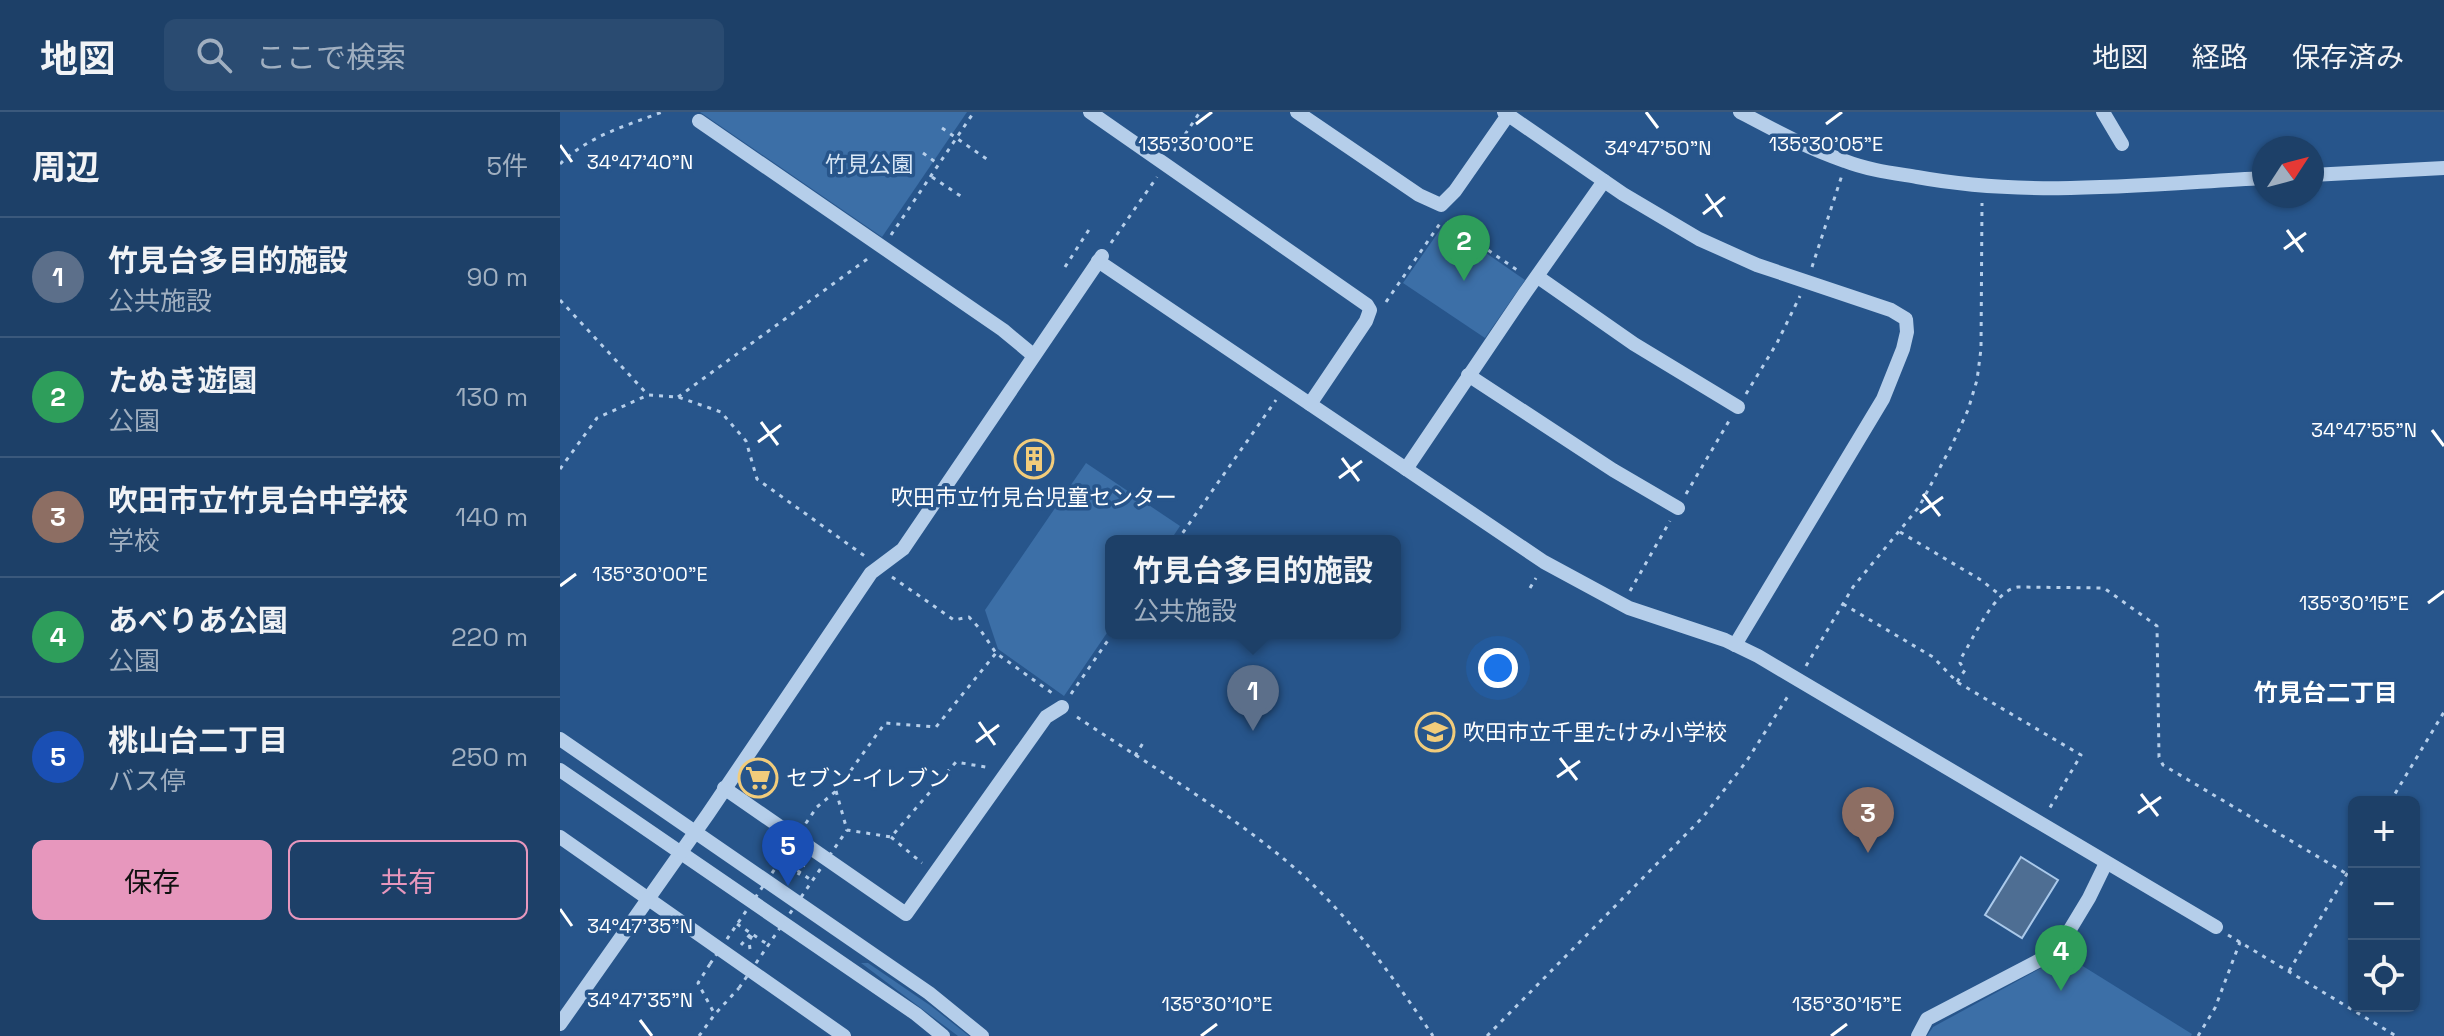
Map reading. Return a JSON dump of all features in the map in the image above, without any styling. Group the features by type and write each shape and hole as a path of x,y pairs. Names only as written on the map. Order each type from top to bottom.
{"street":[{"path":"1090,112 1356,297 1370,310 1361,329 1310,404"},
{"path":"1297,112 1419,195 1441,205 1455,191 1506,113 1664,220 1720,250 1900,313 1907,323 1906,339 1883,399 1735,645"},
{"path":"1740,112 1784,136 1845,162 1952,184 2014,188 2252,178"},
{"path":"2103,112 2122,144"},
{"path":"699,121 1003,330 1033,355"},
{"path":"2324,174 2444,168"},
{"path":"1406,469 1604,181"},
{"path":"560,1024 695,833 871,573 903,549 1100,258 1505,537 1622,605 1735,645 2216,927"},
{"path":"1538,277 1634,344 1738,407"},
{"path":"1468,375 1599,462 1678,508"},
{"path":"724,788 906,914 1006,770 1046,717 1062,707"},
{"path":"560,739 929,993 982,1036"},
{"path":"560,770 916,1014 943,1036"},
{"path":"560,837 648,898 821,1030 844,1036"},
{"path":"1918,1036 1927,1019 2057,951 2106,863"}],"path":[{"path":"560,164 577,149 599,137 662,112"},
{"path":"678,397 882,249 974,112"},
{"path":"1100,258 1200,112"},
{"path":"942,128 988,160"},
{"path":"923,153 938,164"},
{"path":"1622,605 1777,343 1807,280 1845,162"},
{"path":"931,176 962,197"},
{"path":"1487,1036 1703,817 1746,762 1853,587 1919,507 1968,410 1977,380 1981,338 1982,203"},
{"path":"1370,310 1384,305 1444,220 1527,277 1538,277"},
{"path":"1065,267 1090,228"},
{"path":"560,300 648,395"},
{"path":"560,469 597,418 648,395 678,397 721,412 746,441 757,479 869,559"},
{"path":"1181,535 1276,399"},
{"path":"1900,532 1981,580 2000,595"},
{"path":"1530,588 1538,575"},
{"path":"895,579 954,620 969,617 996,653 1057,696 1062,707 1237,825 1305,878 1381,959 1433,1036"},
{"path":"1957,682 1965,670 1960,663 1961,658 2000,595 2015,587 2104,588 2157,626 2159,757 2163,765 2347,874"},
{"path":"1843,604 1933,657 1957,682 2081,755 2040,824"},
{"path":"1062,707 1109,639"},
{"path":"715,1014 698,983 817,807 836,791 885,723 936,727 996,653"},
{"path":"2394,796 2444,712"},
{"path":"1135,756 1143,743"},
{"path":"891,837 956,762 1006,770"},
{"path":"836,791 847,830"},
{"path":"847,830 891,837 934,873"},
{"path":"699,1036 739,988 847,830"},
{"path":"781,859 812,881"},
{"path":"797,873 804,863"},
{"path":"2289,971 2350,868"},
{"path":"737,924 769,945"},
{"path":"2216,927 2396,1036"},
{"path":"746,941 753,932"},
{"path":"2198,1036 2215,1008 2240,942"}],"green space":[{"name":"竹見公園","path":"700,112 967,112 882,237"},
{"path":"1444,224 1525,280 1485,338 1403,283"},
{"path":"1086,463 1180,526 1174,535 1105,535 1105,636 1064,696 998,649 985,610"},
{"path":"2065,955 2191,1036 1927,1036 1933,1027"},
{"path":"861,963 868,963 969,1036 958,1036"}],"shaded area":[{"path":"2021,857 2058,880 2022,938 1985,915"}],"place":[{"name":"たぬき遊園","path":"1464,281"},
{"name":"吹田市立竹見台児童センター","path":"1034,459"},
{"name":"竹見台多目的施設","path":"1253,731"},
{"name":"吹田市立千里たけみ小学校","path":"1435,732"},
{"name":"セブン-イレブン","path":"758,778"},
{"name":"吹田市立竹見台中学校","path":"1868,853"},
{"name":"桃山台二丁目","path":"788,886"},
{"name":"あべりあ公園","path":"2061,991"}],"district":[{"name":"竹見台二丁目","path":"2326,692"}]}
